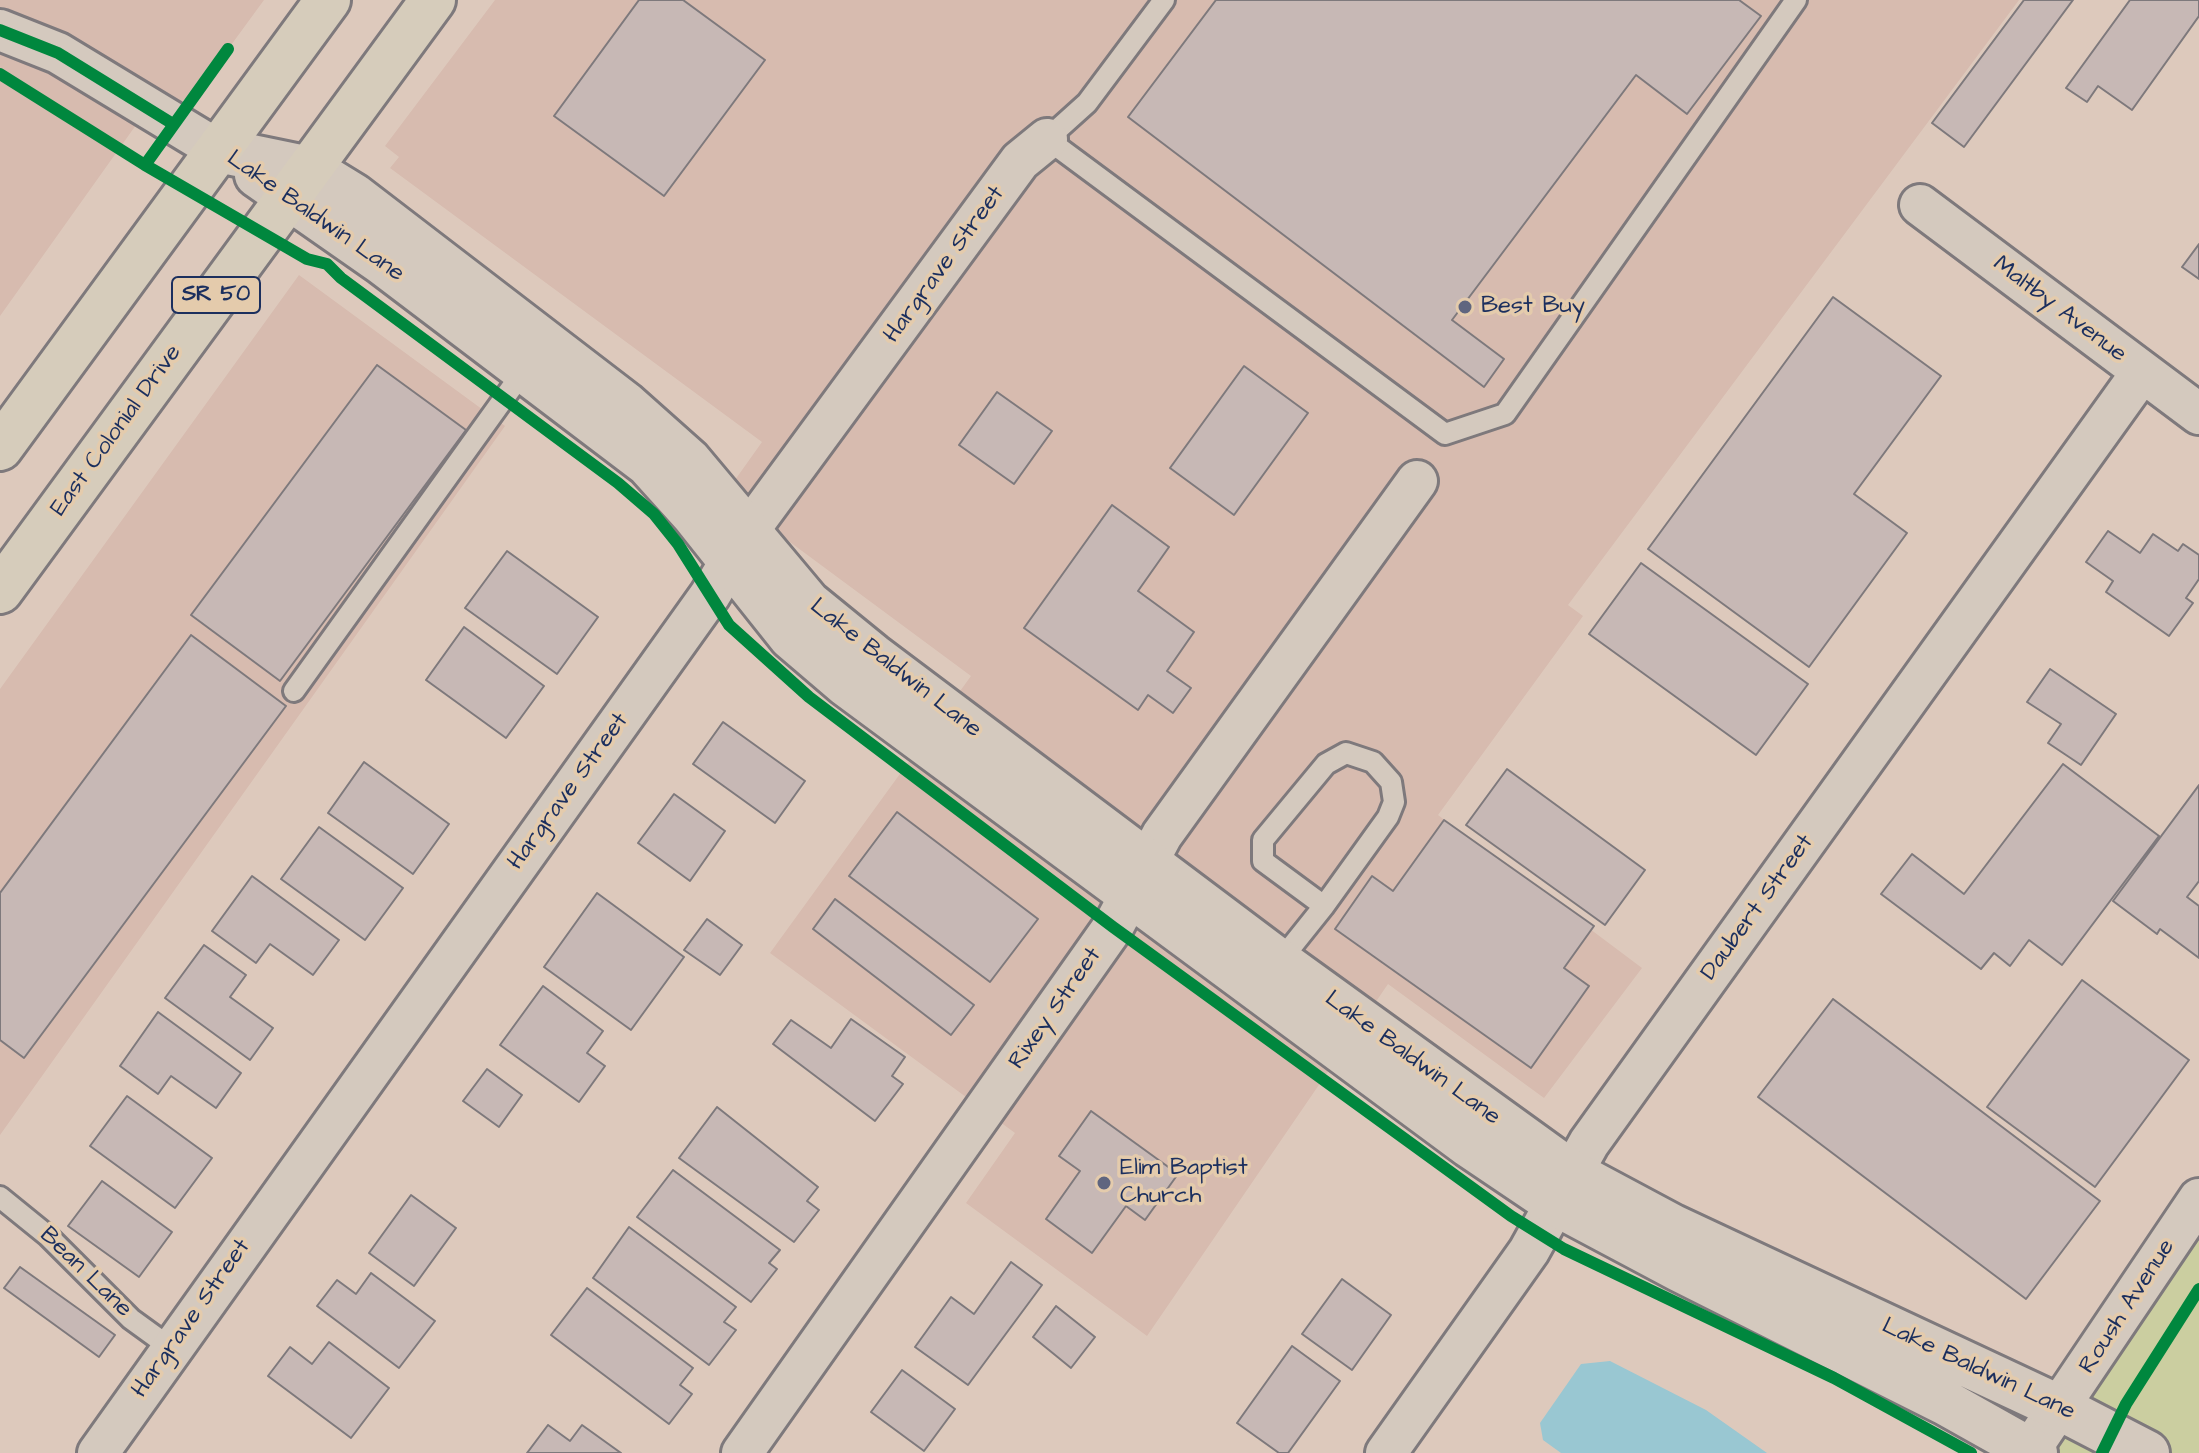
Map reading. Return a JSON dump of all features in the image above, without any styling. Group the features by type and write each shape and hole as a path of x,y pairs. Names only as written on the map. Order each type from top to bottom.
{"highway":[{"path":"0,448 328,0"},
{"name":"East Colonial Drive","path":"0,591 433,0"}],"street":[{"path":"0,30 58,53 218,150"},
{"name":"Hargrave Street","path":"98,1453 740,546 1020,161 1047,139"},
{"name":"Lake Baldwin Lane","path":"218,150 299,183 354,196 625,404 689,461 791,637 846,684 1139,880 1269,976 1469,1145 1563,1188 2031,1452"},
{"name":"Lake Baldwin Lane","path":"299,183 525,369 648,464 740,546"},
{"name":"Maltby Avenue","path":"1920,205 2199,414"},
{"name":"Daubert Street","path":"1386,1453 1529,1251 1589,1143 2142,372"},
{"name":"Rixey Street","path":"742,1453 1113,927 1162,835 1417,481"},
{"name":"Lake Baldwin Lane","path":"1563,1188 1673,1227 2060,1408 2147,1453"},
{"name":"Roush Avenue","path":"2031,1452 2199,1199"}],"lane":[{"path":"1164,0 1087,103 1047,139 1445,434 1505,414 1796,0"},
{"path":"294,691 525,369"},
{"path":"1269,976 1324,906 1388,817 1394,802 1391,782 1373,762 1346,753 1326,764 1263,840 1263,861 1324,906"},
{"name":"Bean Lane","path":"0,1197 48,1236 131,1319 171,1348"}],"shaded area":[{"path":"0,0 264,0 196,93 178,103 93,50 0,9"},
{"path":"495,0 2019,0 1568,605 1583,616 1438,815 1642,968 1544,1098 1388,984 1147,1336 966,1203 1015,1133 770,953 971,676 725,494 762,442 390,168 399,157 385,146"},
{"path":"0,29 146,111 0,316"},
{"path":"299,275 505,426 0,1135 0,689"}],"green space":[{"path":"2199,1220 2199,1453 2030,1453"}],"water":[{"path":"1610,1361 1706,1410 1767,1453 1561,1453 1543,1440 1540,1423 1581,1364"}],"building":[{"path":"639,0 683,0 765,60 664,196 554,116"},
{"path":"1216,0 1739,0 1761,16 1687,114 1636,75 1452,320 1504,359 1484,387 1128,117"},
{"path":"2024,0 2073,0 1964,147 1932,123"},
{"path":"2130,0 2199,0 2199,16 2132,110 2098,86 2087,102 2066,88"},
{"path":"2199,244 2199,279 2182,267"},
{"path":"1833,297 1941,376 1854,494 1907,533 1809,667 1648,549"},
{"path":"377,365 466,430 280,681 191,615"},
{"path":"1244,366 1308,413 1234,515 1170,468"},
{"path":"997,392 1052,431 1014,484 959,445"},
{"path":"1112,505 1169,547 1138,591 1194,632 1167,671 1191,688 1173,713 1148,695 1138,710 1024,628"},
{"path":"2108,531 2140,553 2153,534 2178,551 2183,544 2199,555 2199,579 2186,598 2193,603 2169,636 2106,592 2113,581 2086,562"},
{"path":"507,551 598,617 557,674 465,608"},
{"path":"1641,563 1808,684 1756,755 1589,634"},
{"path":"464,627 544,686 506,738 426,680"},
{"path":"191,635 286,706 24,1058 0,1040 0,893"},
{"path":"2050,669 2116,714 2081,765 2048,743 2061,724 2027,702"},
{"path":"723,722 805,781 775,823 693,764"},
{"path":"364,762 449,824 413,874 328,813"},
{"path":"2063,764 2159,836 2062,965 2029,940 2010,966 1994,953 1981,969 1881,894 1912,854 1964,894"},
{"path":"1507,769 1645,870 1605,925 1466,825"},
{"path":"2199,785 2199,881 2187,897 2199,906 2199,958 2160,929 2157,934 2113,901"},
{"path":"674,794 725,831 690,881 638,843"},
{"path":"897,812 1038,919 990,982 849,876"},
{"path":"1444,820 1594,926 1564,968 1589,986 1531,1068 1335,929 1372,876 1393,891"},
{"path":"319,827 403,888 365,940 281,879"},
{"path":"252,876 339,940 313,975 270,944 256,963 212,931"},
{"path":"597,893 684,957 631,1030 544,967"},
{"path":"835,899 974,1005 951,1035 813,929"},
{"path":"707,919 742,945 720,975 684,950"},
{"path":"204,945 246,975 230,997 273,1028 250,1060 165,998"},
{"path":"2082,980 2189,1060 2095,1187 1987,1107"},
{"path":"543,986 603,1031 587,1053 605,1066 579,1102 500,1045"},
{"path":"1833,999 2100,1201 2026,1299 1758,1097"},
{"path":"158,1012 241,1073 216,1108 171,1076 158,1094 120,1066"},
{"path":"851,1019 905,1057 892,1076 903,1084 875,1121 773,1044 791,1020 831,1048"},
{"path":"487,1069 522,1095 499,1127 463,1101"},
{"path":"127,1096 212,1158 175,1208 90,1146"},
{"path":"717,1107 818,1187 807,1201 819,1210 794,1242 679,1158"},
{"path":"1091,1111 1178,1174 1145,1220 1126,1206 1092,1253 1046,1219 1080,1171 1059,1156"},
{"path":"673,1170 780,1250 769,1263 777,1269 751,1302 637,1217"},
{"path":"102,1181 172,1232 139,1277 68,1226"},
{"path":"411,1195 456,1228 414,1286 369,1253"},
{"path":"629,1227 736,1307 724,1322 736,1330 709,1365 593,1278"},
{"path":"1011,1262 1042,1285 968,1385 915,1347 951,1297 974,1314"},
{"path":"20,1267 115,1335 99,1357 4,1288"},
{"path":"371,1273 435,1321 399,1368 317,1306 337,1280 356,1294"},
{"path":"1342,1279 1391,1315 1352,1370 1302,1334"},
{"path":"587,1288 693,1368 680,1385 692,1394 669,1424 551,1335"},
{"path":"1056,1306 1095,1337 1071,1368 1033,1337"},
{"path":"329,1342 389,1388 351,1438 268,1376 290,1347 312,1364"},
{"path":"1292,1346 1340,1381 1288,1453 1279,1453 1237,1423"},
{"path":"902,1370 955,1409 924,1451 871,1412"},
{"path":"548,1425 570,1441 582,1425 621,1453 527,1453"}],"cycle path":[{"path":"0,30 58,53 173,124"},
{"path":"145,165 228,49"},
{"path":"0,74 145,165 307,259 327,264 341,278 618,483 654,514 678,544 729,625 809,697 1113,927 1511,1216 1564,1249 1834,1378 1971,1453"},
{"path":"2102,1453 2126,1404 2199,1289"}],"place":[{"name":"Best Buy","path":"1465,307"},
{"name":"Elim Baptist Church","path":"1104,1183"}]}
